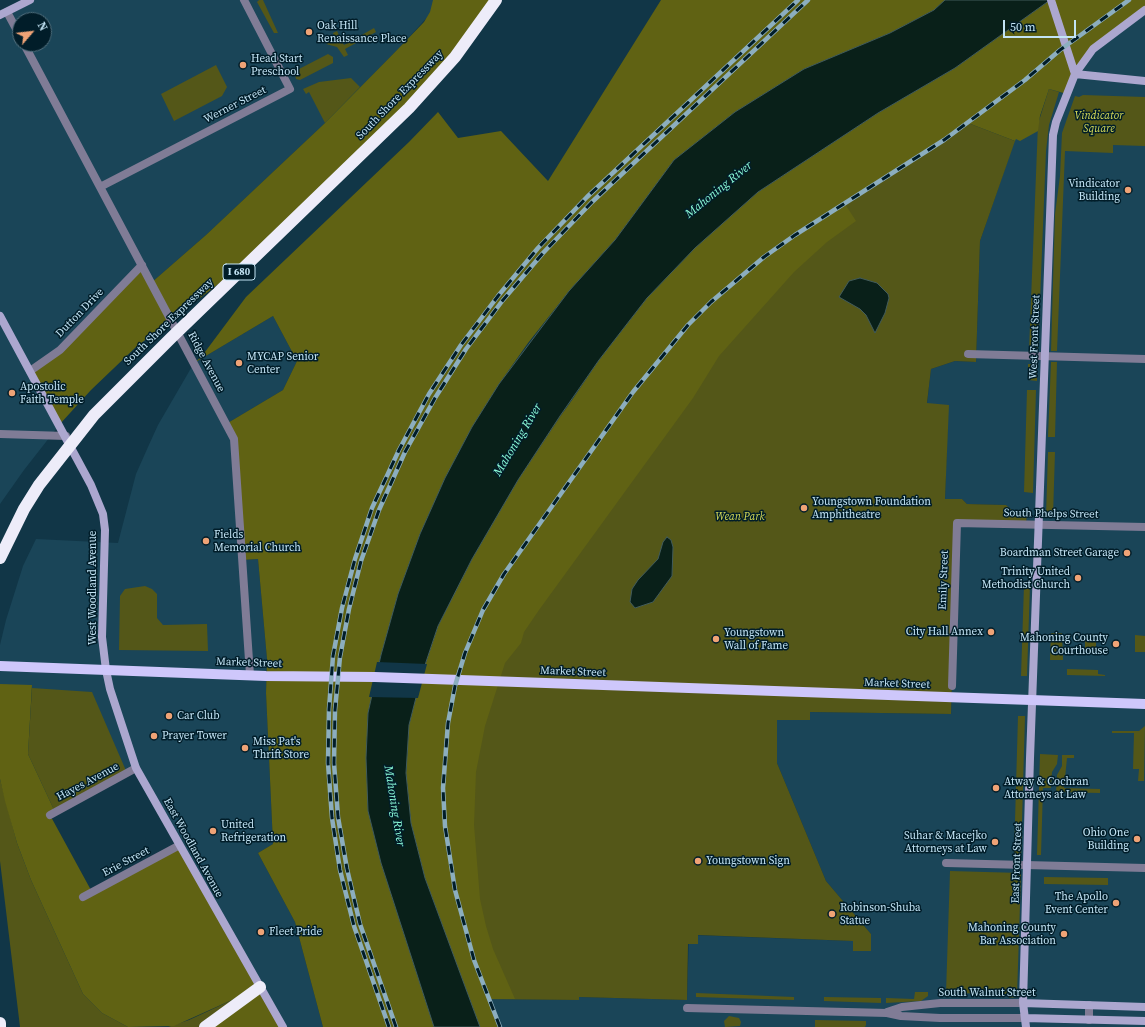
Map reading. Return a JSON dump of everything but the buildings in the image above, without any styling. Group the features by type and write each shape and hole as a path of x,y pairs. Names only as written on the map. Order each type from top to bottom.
{"highway":[{"name":"South Shore Expressway","path":"0,558 24,509 39,485 94,415 171,338 409,108 455,57 496,0"},
{"path":"205,1027 260,987"}],"main road":[{"name":"Market Street","path":"0,666 266,676 376,677 1145,704"}],"street":[{"path":"12,24 4,13 30,0"},
{"name":"Werner Street","path":"100,187 290,89 244,0"},
{"path":"1051,0 1074,74 1145,81"},
{"name":"West Front Street","path":"1033,701 1053,136 1056,122 1074,74 1093,49 1145,10"},
{"name":"Ridge Avenue","path":"28,52 234,439 250,675"},
{"name":"Dutton Drive","path":"30,371 60,350 142,265"},
{"name":"West Woodland Avenue","path":"0,316 92,485 103,514 105,530 105,568 102,637 106,670"},
{"path":"968,354 1145,359"},
{"path":"0,434 66,436"},
{"name":"South Phelps Street","path":"957,523 1145,527"},
{"name":"Emily Street","path":"952,686 957,523"},
{"name":"East Woodland Avenue","path":"106,670 110,689 136,768 178,846 283,1027"},
{"name":"East Front Street","path":"1026,1023 1023,1003 1033,701"},
{"name":"Hayes Avenue","path":"50,815 136,768"},
{"name":"Erie Street","path":"83,897 178,846"},
{"path":"946,863 1145,868"},
{"name":"South Walnut Street","path":"887,1013 902,1007 940,1003 1023,1003 1145,1007"},
{"path":"1088,1020 1089,1005"},
{"name":"South Walnut Street","path":"687,1008 887,1013 901,1016 1026,1023 1088,1020 1145,1022"}],"shaded area":[{"path":"30,0 443,0 400,47 325,123 206,235 151,283 60,424 0,504 0,15"},
{"path":"433,0 496,0 455,57 255,256 136,347 91,390 60,424 30,371 43,363 142,265 151,283 206,235 325,123 397,50 424,22 430,12"},
{"path":"661,0 945,0 934,10 890,33 804,69 735,112 674,160 615,240 569,291 528,343 499,384 472,427 445,478 420,534 398,594 381,655 368,713 366,758 368,811 381,863 434,1027 323,1027 295,922 258,853 273,844 266,693 267,659 258,559 242,560 234,439 226,424 283,390 297,361 273,316 194,363 202,356 246,297 409,142 438,112 458,138 501,131 548,181"},
{"path":"1050,0 1145,0 1145,10 1093,49 1067,94 1049,89 1040,116 1038,131 1020,141 1016,139 1015,141 968,123 912,162 845,204 856,221 827,242 794,272 719,356 693,398 539,610 524,632 521,643 505,663 485,726 476,772 474,825 480,899 486,926 493,949 515,999 489,999 500,1027 480,1027 425,878 411,823 406,773 409,725 422,674 438,626 472,559 518,480 599,360 647,298 695,248 758,192 878,113 955,68"},
{"path":"1145,10 1145,1027 500,1027 489,999 578,1000 579,997 687,1000 689,935 853,941 871,934 826,881 777,763 777,719 810,720 810,712 951,714 957,523 1026,524 1027,515 1016,514 1006,505 967,504 962,499 945,499 948,406 927,404 931,369 955,361 976,362 980,241 1015,139 1038,124 1049,89 1067,94 1093,49"},
{"path":"273,316 297,361 283,390 226,424 234,439 243,560 258,559 267,659 266,693 273,844 258,853 295,922 323,1027 283,1027 136,768 92,791 32,688 32,685 0,686 0,645 6,620 23,566 36,539 118,543 136,474 158,425 194,363"},
{"path":"0,684 32,685 28,754 55,812 50,815 92,892 178,846 283,1027 205,1027 243,995 174,1026 128,1027 102,1013 83,994 31,880 17,843 5,801 0,779"}],"green space":[{"path":"259,0 263,0 278,33 274,33 257,2"},
{"path":"374,28 376,32 345,49 348,55 344,57 337,47 326,44 335,39 333,33 337,31 344,45"},
{"path":"328,54 333,57 333,63 300,80 296,79 295,74 299,69"},
{"path":"216,65 227,87 222,96 174,121 161,94"},
{"path":"351,78 360,87 325,123 309,92 306,94 303,89 319,82"},
{"path":"1049,89 1059,92 1049,125 1046,151 1038,350 1029,350 1038,124"},
{"name":"Vindicator Square","path":"1083,95 1145,97 1145,146 1113,145 1113,153 1065,151 1057,351 1051,351 1055,214 1060,176 1062,133 1075,96 1079,97"},
{"name":"Wean Park","path":"968,123 1015,141 980,241 976,362 955,361 931,369 927,403 949,405 945,499 962,499 967,504 1006,505 1016,514 1027,514 1026,524 957,523 951,714 810,712 810,720 777,720 777,763 826,881 871,934 871,951 853,951 853,941 698,935 698,944 688,944 687,1000 579,997 579,1000 470,999 442,928 518,480 560,416 695,248 758,192"},
{"path":"1032,362 1037,362 1037,381 1028,380 1028,364 1032,364"},
{"path":"1051,362 1057,362 1055,437 1048,437"},
{"path":"1027,390 1036,390 1033,493 1024,492"},
{"path":"1048,452 1055,452 1053,516 1046,516"},
{"path":"1024,585 1030,585 1027,676 1021,676"},
{"path":"145,586 152,589 157,594 157,618 163,625 207,624 208,651 119,650 120,596 125,589"},
{"path":"1051,633 1062,633 1063,660 1050,660"},
{"path":"1085,634 1096,634 1096,652 1085,651"},
{"path":"1135,635 1145,636 1145,652 1135,652"},
{"path":"1067,669 1098,670 1098,674 1105,676 1067,675"},
{"path":"32,688 92,692 127,773 55,812 28,754"},
{"path":"1018,716 1025,716 1021,856 1014,856"},
{"path":"1145,726 1144,781 1138,781 1139,769 1133,769 1134,733 1112,733 1112,731 1139,731"},
{"path":"1040,754 1058,755 1057,764 1052,772 1051,788 1043,788 1041,855 1037,855"},
{"path":"1062,755 1074,755 1074,758 1067,758 1064,788 1100,789 1100,793 1056,792 1057,775 1062,766"},
{"path":"0,779 17,843 31,880 83,994 102,1013 128,1027 20,1027 0,861"},
{"path":"950,871 1021,873 1017,997 1009,998 1009,994 946,993"},
{"path":"1044,877 1108,878 1108,885 1044,884"},
{"path":"915,992 928,992 928,996 921,1001 886,1003 886,998 914,999"},
{"path":"696,993 794,997 794,1000 696,997"},
{"path":"243,995 205,1027 168,1027 189,1020"},
{"path":"824,997 881,998 881,1003 824,1001"},
{"path":"729,1016 739,1018 741,1022 740,1026 725,1027 724,1021"},
{"path":"815,1020 866,1021 866,1025 865,1027 815,1027"}],"water":[{"name":"Mahoning River","path":"945,0 1050,0 955,68 878,113 758,192 695,248 647,298 599,360 560,416 518,480 472,559 438,626 422,674 409,725 406,773 411,823 425,878 480,1027 434,1027 381,863 368,811 366,758 368,713 381,655 398,594 420,534 445,478 472,427 499,384 569,291 615,240 674,160 735,112 804,69 890,33 934,10"},
{"path":"860,278 877,283 888,294 889,298 885,313 875,333 866,315 860,309 839,297 849,281"},
{"path":"667,537 671,540 673,547 672,576 653,602 635,608 630,602 632,589 638,580 658,559 663,542"}],"pier":[{"path":"377,662 427,664 418,698 369,697"}],"railway":[{"path":"389,1027 354,926 340,870 332,818 328,763 329,709 333,656 342,608 355,559 372,508 399,450 429,394 461,345 498,296 538,248 587,197 798,0"},
{"path":"396,1027 360,924 347,869 338,817 334,763 335,710 340,657 349,609 361,561 379,510 405,452 435,398 466,349 503,300 543,253 592,202 808,0"},
{"path":"500,1027 474,960 455,890 445,826 443,788 448,723 455,686 465,653 483,610 504,574 633,392 688,325 711,302 764,257 795,235 944,140 1025,80 1060,50 1129,0"}],"place":[{"name":"Oak Hill Renaissance Place","path":"309,32"},
{"name":"Head Start Preschool","path":"243,65"},
{"name":"Vindicator Building","path":"1128,190"},
{"name":"MYCAP Senior Center","path":"239,363"},
{"name":"Apostolic Faith Temple","path":"12,393"},
{"name":"Youngstown Foundation Amphitheatre","path":"804,508"},
{"name":"Fields Memorial Church","path":"206,541"},
{"name":"Boardman Street Garage","path":"1127,553"},
{"name":"Trinity United Methodist Church","path":"1078,578"},
{"name":"City Hall Annex","path":"991,632"},
{"name":"Youngstown Wall of Fame","path":"716,639"},
{"name":"Mahoning County Courthouse","path":"1116,644"},
{"name":"Car Club","path":"169,716"},
{"name":"Prayer Tower","path":"154,736"},
{"name":"Miss Pat's Thrift Store","path":"245,748"},
{"name":"Atway & Cochran Attorneys at Law","path":"996,788"},
{"name":"United Refrigeration","path":"213,831"},
{"name":"Ohio One Building","path":"1137,839"},
{"name":"Suhar & Macejko Attorneys at Law","path":"995,842"},
{"name":"Youngstown Sign","path":"698,861"},
{"name":"The Apollo Event Center","path":"1116,903"},
{"name":"Robinson-Shuba Statue","path":"832,914"},
{"name":"Fleet Pride","path":"261,932"},
{"name":"Mahoning County Bar Association","path":"1064,934"}]}
